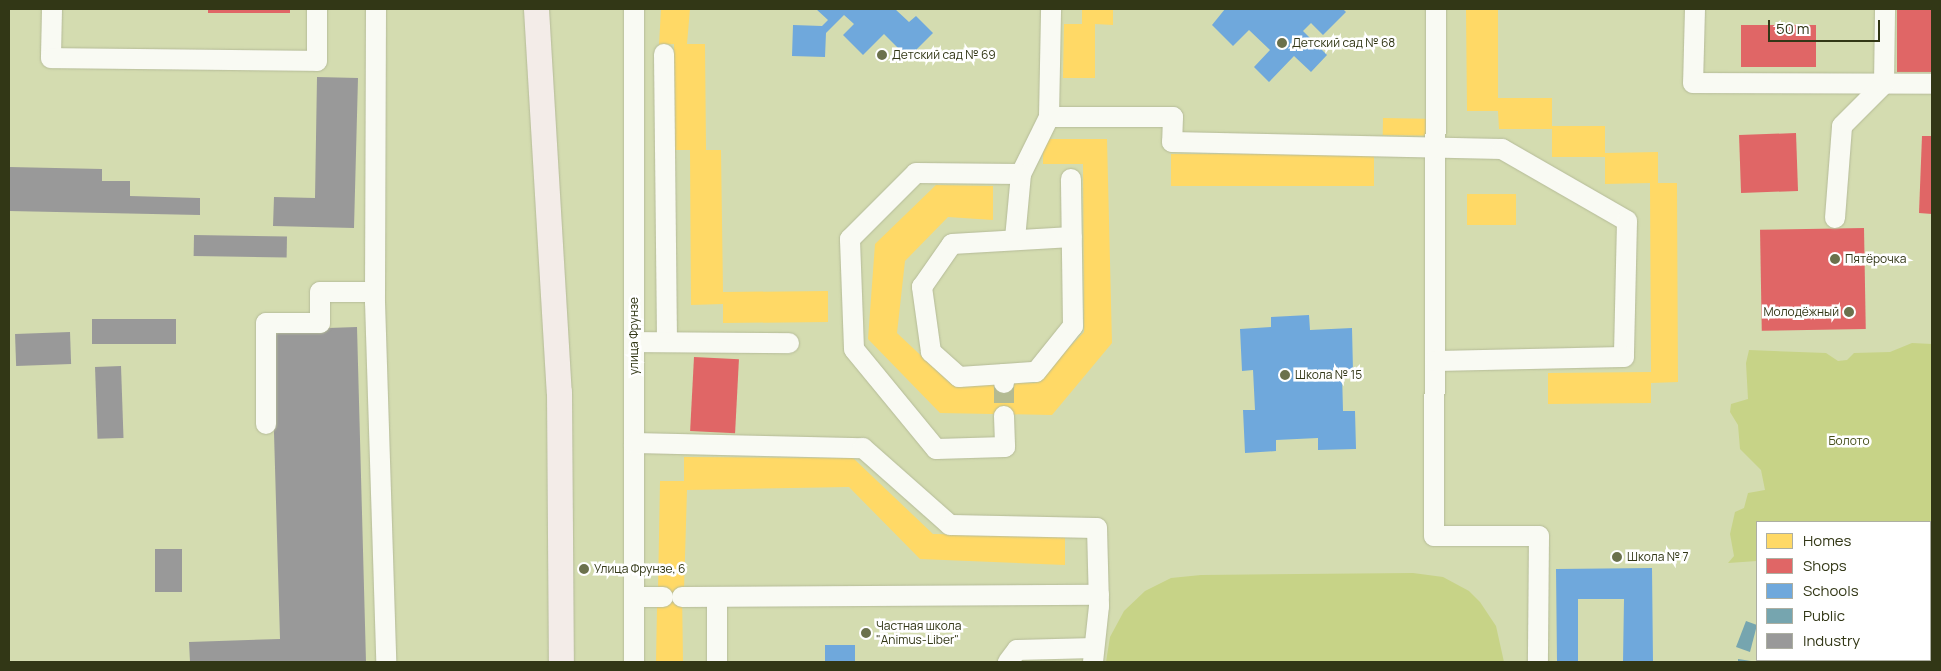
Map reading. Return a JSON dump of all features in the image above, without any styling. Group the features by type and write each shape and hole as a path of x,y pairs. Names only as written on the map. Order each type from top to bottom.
{"main road":[{"path":"536,9 559,392 561,662"}],"street":[{"path":"52,9 51,58 316,62 317,9"},
{"path":"376,9 375,292 386,662"},
{"name":"улица Фрунзе","path":"634,9 634,662"},
{"path":"1015,239 1021,174 1049,117 1052,9"},
{"path":"1436,9 1434,536 1539,536 1538,662"},
{"path":"1695,9 1693,83 1932,84"},
{"path":"1835,218 1842,126 1884,84 1885,9"},
{"path":"664,54 667,342"},
{"path":"634,76 664,76"},
{"path":"1049,117 1173,117 1172,142 1502,149 1627,221 1624,357 1435,361"},
{"path":"1004,416 1005,447 936,449 854,349 850,239 916,173 1021,174"},
{"path":"1071,179 1072,237 1073,326 1036,372 1004,379 959,377 931,352 922,287 952,244 1072,237"},
{"path":"266,424 266,323 320,323 320,292 375,292"},
{"path":"634,342 788,344"},
{"path":"634,444 863,448 950,525 1097,528 1098,595 1093,655 1018,650 1008,662"},
{"path":"634,598 1098,595"},
{"path":"717,597 717,662"}],"green space":[{"name":"Болото","path":"1912,343 1932,344 1932,550 1931,521 1756,521 1756,561 1728,563 1734,556 1730,534 1735,512 1744,508 1748,493 1765,490 1761,470 1740,449 1738,425 1730,412 1731,404 1748,399 1746,363 1749,350 1826,353 1838,361 1847,360 1854,353 1890,352"},
{"path":"1413,573 1443,577 1469,591 1480,602 1496,626 1504,662 1106,662 1110,637 1124,611 1145,591 1171,578 1201,575"}],"building: Homes":[{"path":"661,9 690,9 687,44 705,44 706,150 721,150 723,292 828,291 828,322 723,323 723,304 691,305 690,150 675,150 674,44 659,45"},
{"path":"1082,9 1113,9 1113,25 1095,24 1095,78 1063,78 1064,24 1082,24"},
{"path":"1466,9 1498,9 1498,98 1552,98 1552,126 1605,126 1605,153 1658,152 1658,183 1677,183 1678,382 1651,383 1651,403 1548,404 1548,373 1651,372 1650,183 1605,184 1605,157 1552,157 1552,129 1499,129 1498,111 1467,111"},
{"path":"1383,118 1426,119 1426,136 1383,135"},
{"path":"1043,139 1107,139 1112,343 1052,415 940,413 868,339 875,244 936,185 993,186 993,220 948,217 905,261 897,333 949,382 1035,383 1084,332 1083,164 1043,164"},
{"path":"1171,154 1374,154 1374,186 1171,186"},
{"path":"1467,194 1516,194 1516,225 1467,225"},
{"path":"684,457 853,458 933,534 1065,536 1065,565 920,559 849,487 687,490 684,590 682,590 683,662 656,662 657,607 663,607 663,591 658,591 660,481 684,481"}],"building: Shops":[{"path":"208,9 290,9 290,13 208,13"},
{"path":"1897,9 1932,9 1932,72 1897,72"},
{"path":"1741,25 1816,25 1816,67 1741,67"},
{"path":"1796,133 1798,191 1741,193 1739,135"},
{"path":"1922,136 1932,136 1932,214 1919,213"},
{"path":"1864,228 1866,329 1762,331 1760,230"},
{"path":"694,357 739,359 735,433 690,431"}],"building: Schools":[{"path":"816,9 895,9 909,22 916,16 933,33 908,58 884,34 863,55 843,35 854,24 844,15 826,33 825,57 792,56 793,25 822,26 828,20"},
{"path":"1225,9 1343,9 1346,12 1323,35 1311,23 1303,31 1327,55 1311,72 1294,56 1269,82 1254,67 1270,50 1249,30 1233,46 1212,25"},
{"path":"1309,315 1310,330 1352,328 1353,371 1342,372 1343,411 1355,411 1356,449 1318,450 1318,438 1276,440 1276,451 1245,453 1243,410 1255,410 1253,370 1242,371 1240,329 1271,327 1271,317"},
{"path":"1652,568 1653,662 1623,662 1624,599 1578,599 1578,662 1557,662 1556,569"},
{"path":"825,645 855,645 855,662 825,662"}],"building: Public":[{"path":"1746,621 1756,625 1750,652 1736,647"},
{"path":"1738,659 1751,661 1751,662 1738,662"}],"building: Industry":[{"path":"317,77 358,78 354,228 273,226 274,197 315,198"},
{"path":"9,167 102,169 102,181 130,181 130,196 200,198 200,215 9,211"},
{"path":"194,235 287,237 287,258 194,256"},
{"path":"92,319 176,319 176,344 92,344"},
{"path":"357,327 366,662 190,662 189,642 280,639 271,330"},
{"path":"70,332 71,364 16,366 15,334"},
{"path":"121,366 124,438 98,439 95,367"},
{"path":"155,549 182,549 182,592 155,592"}],"tunnel":[{"path":"1004,383 1004,416"}],"place":[{"name":"Детский сад № 68","path":"1282,43"},
{"name":"Детский сад № 69","path":"882,55"},
{"name":"Пятёрочка","path":"1835,259"},
{"name":"Молодёжный","path":"1849,312"},
{"name":"Школа № 15","path":"1285,375"},
{"name":"Школа № 7","path":"1617,557"},
{"name":"Улица Фрунзе, 6","path":"584,569"},
{"name":"Частная школа \"Animus-Liber\"","path":"866,633"}]}
